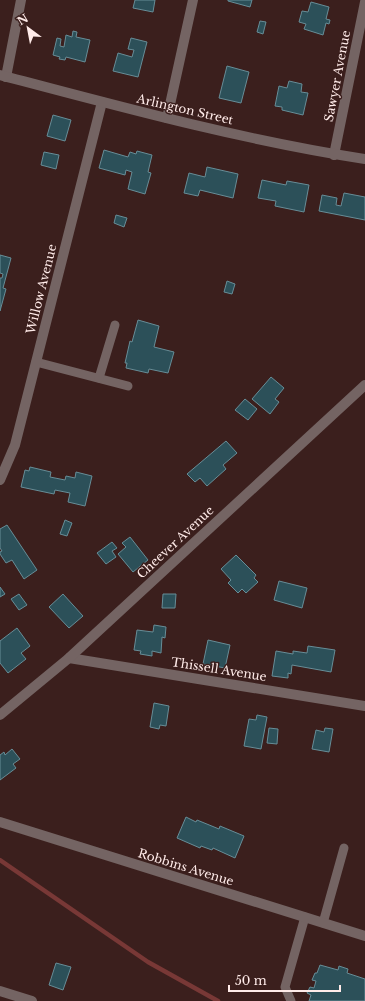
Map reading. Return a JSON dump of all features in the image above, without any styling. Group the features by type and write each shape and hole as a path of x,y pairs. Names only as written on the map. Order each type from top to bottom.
{"street":[{"path":"3,76 21,0"},
{"path":"167,118 193,0"},
{"name":"Sawyer Avenue","path":"334,155 365,2"},
{"name":"Arlington Street","path":"3,76 102,102 294,148 365,159"},
{"name":"Willow Avenue","path":"0,480 15,445 102,102"},
{"name":"Cheever Avenue","path":"0,715 69,658 365,385"},
{"name":"Thissell Avenue","path":"69,658 365,706"},
{"name":"Robbins Avenue","path":"0,822 365,936"},
{"path":"0,991 32,1001"}],"lane":[{"path":"99,378 114,325"},
{"path":"36,362 128,386"},
{"path":"322,923 344,848"},
{"path":"291,1001 285,987 305,917"}],"building":[{"path":"135,0 155,0 153,12 133,8"},
{"path":"228,0 252,0 250,7"},
{"path":"311,2 329,7 326,19 330,20 329,24 326,23 323,35 304,29 306,24 299,22 302,11 308,12"},
{"path":"260,21 266,22 263,34 257,32"},
{"path":"73,31 77,32 76,37 90,40 85,62 66,57 65,60 59,59 60,57 53,55 57,38 61,39 60,46 64,47 66,35 72,37"},
{"path":"131,38 147,42 138,77 113,71 118,53 132,57 134,50 128,49"},
{"path":"227,66 249,72 241,103 219,98"},
{"path":"289,81 302,84 301,92 308,93 303,115 282,110 282,107 275,106 279,86 287,88"},
{"path":"53,115 71,120 65,141 47,136"},
{"path":"104,150 128,157 130,152 136,154 137,151 152,155 148,172 151,173 145,194 128,189 132,172 126,170 125,175 99,168"},
{"path":"44,152 59,155 56,169 41,165"},
{"path":"207,167 238,174 233,198 200,190 198,196 184,193 189,173 205,177"},
{"path":"262,180 286,185 287,181 309,185 304,212 275,206 276,201 258,198"},
{"path":"344,193 365,197 365,220 319,211 322,195 337,198 336,205 341,206"},
{"path":"116,215 127,218 124,227 114,223"},
{"path":"0,255 11,258 3,288 6,289 0,311 0,278 2,278 3,274 0,273"},
{"path":"227,281 235,284 232,294 224,292"},
{"path":"138,320 159,326 154,347 174,352 168,373 149,369 148,373 126,368 127,363 125,363 130,341 132,342"},
{"path":"271,377 284,388 275,399 279,402 270,414 252,399"},
{"path":"245,399 257,409 248,420 235,410"},
{"path":"226,441 237,453 223,465 226,469 207,486 200,478 195,482 187,474"},
{"path":"30,467 51,472 50,477 65,480 66,476 75,478 76,472 92,476 85,506 68,502 70,493 55,490 54,494 21,487 25,470 29,471"},
{"path":"65,520 72,523 67,536 60,534"},
{"path":"7,525 37,570 24,579 12,560 6,563 0,554 2,551 0,548 0,529"},
{"path":"130,537 148,560 133,572 118,554 126,547 122,543"},
{"path":"112,542 117,548 112,551 116,557 106,564 97,553"},
{"path":"236,555 256,575 254,578 258,582 246,593 242,589 238,593 228,583 231,580 221,569"},
{"path":"279,581 307,588 302,608 274,600"},
{"path":"0,587 5,594 0,597"},
{"path":"19,594 27,605 19,610 11,599"},
{"path":"63,594 83,616 69,628 49,607"},
{"path":"163,594 176,594 175,608 162,608"},
{"path":"154,625 166,627 165,638 162,637 161,653 152,651 152,656 140,654 141,651 134,650 137,630 153,632"},
{"path":"17,628 30,646 21,653 26,659 8,673 0,663 0,641"},
{"path":"208,640 230,645 225,668 203,664"},
{"path":"308,646 335,650 331,672 292,665 291,674 288,673 288,678 272,676 276,651 293,654 293,651 307,653"},
{"path":"154,703 169,706 166,726 160,725 159,729 150,727"},
{"path":"257,715 267,717 261,749 244,746 249,719 256,720"},
{"path":"269,728 278,729 277,744 267,743"},
{"path":"325,728 333,729 329,752 312,749 316,730 324,732"},
{"path":"12,749 20,759 13,764 16,768 0,780 0,755 4,752 5,755"},
{"path":"186,817 196,822 197,820 219,829 220,826 244,836 235,858 213,848 212,850 201,846 200,848 177,838"},
{"path":"56,963 71,967 63,990 49,985"},
{"path":"320,965 338,970 339,966 348,969 347,973 365,979 365,1001 309,1001 311,995 307,993 310,987 314,988 316,981 312,980"}],"waterway":[{"path":"0,860 148,962 218,1001"}]}
